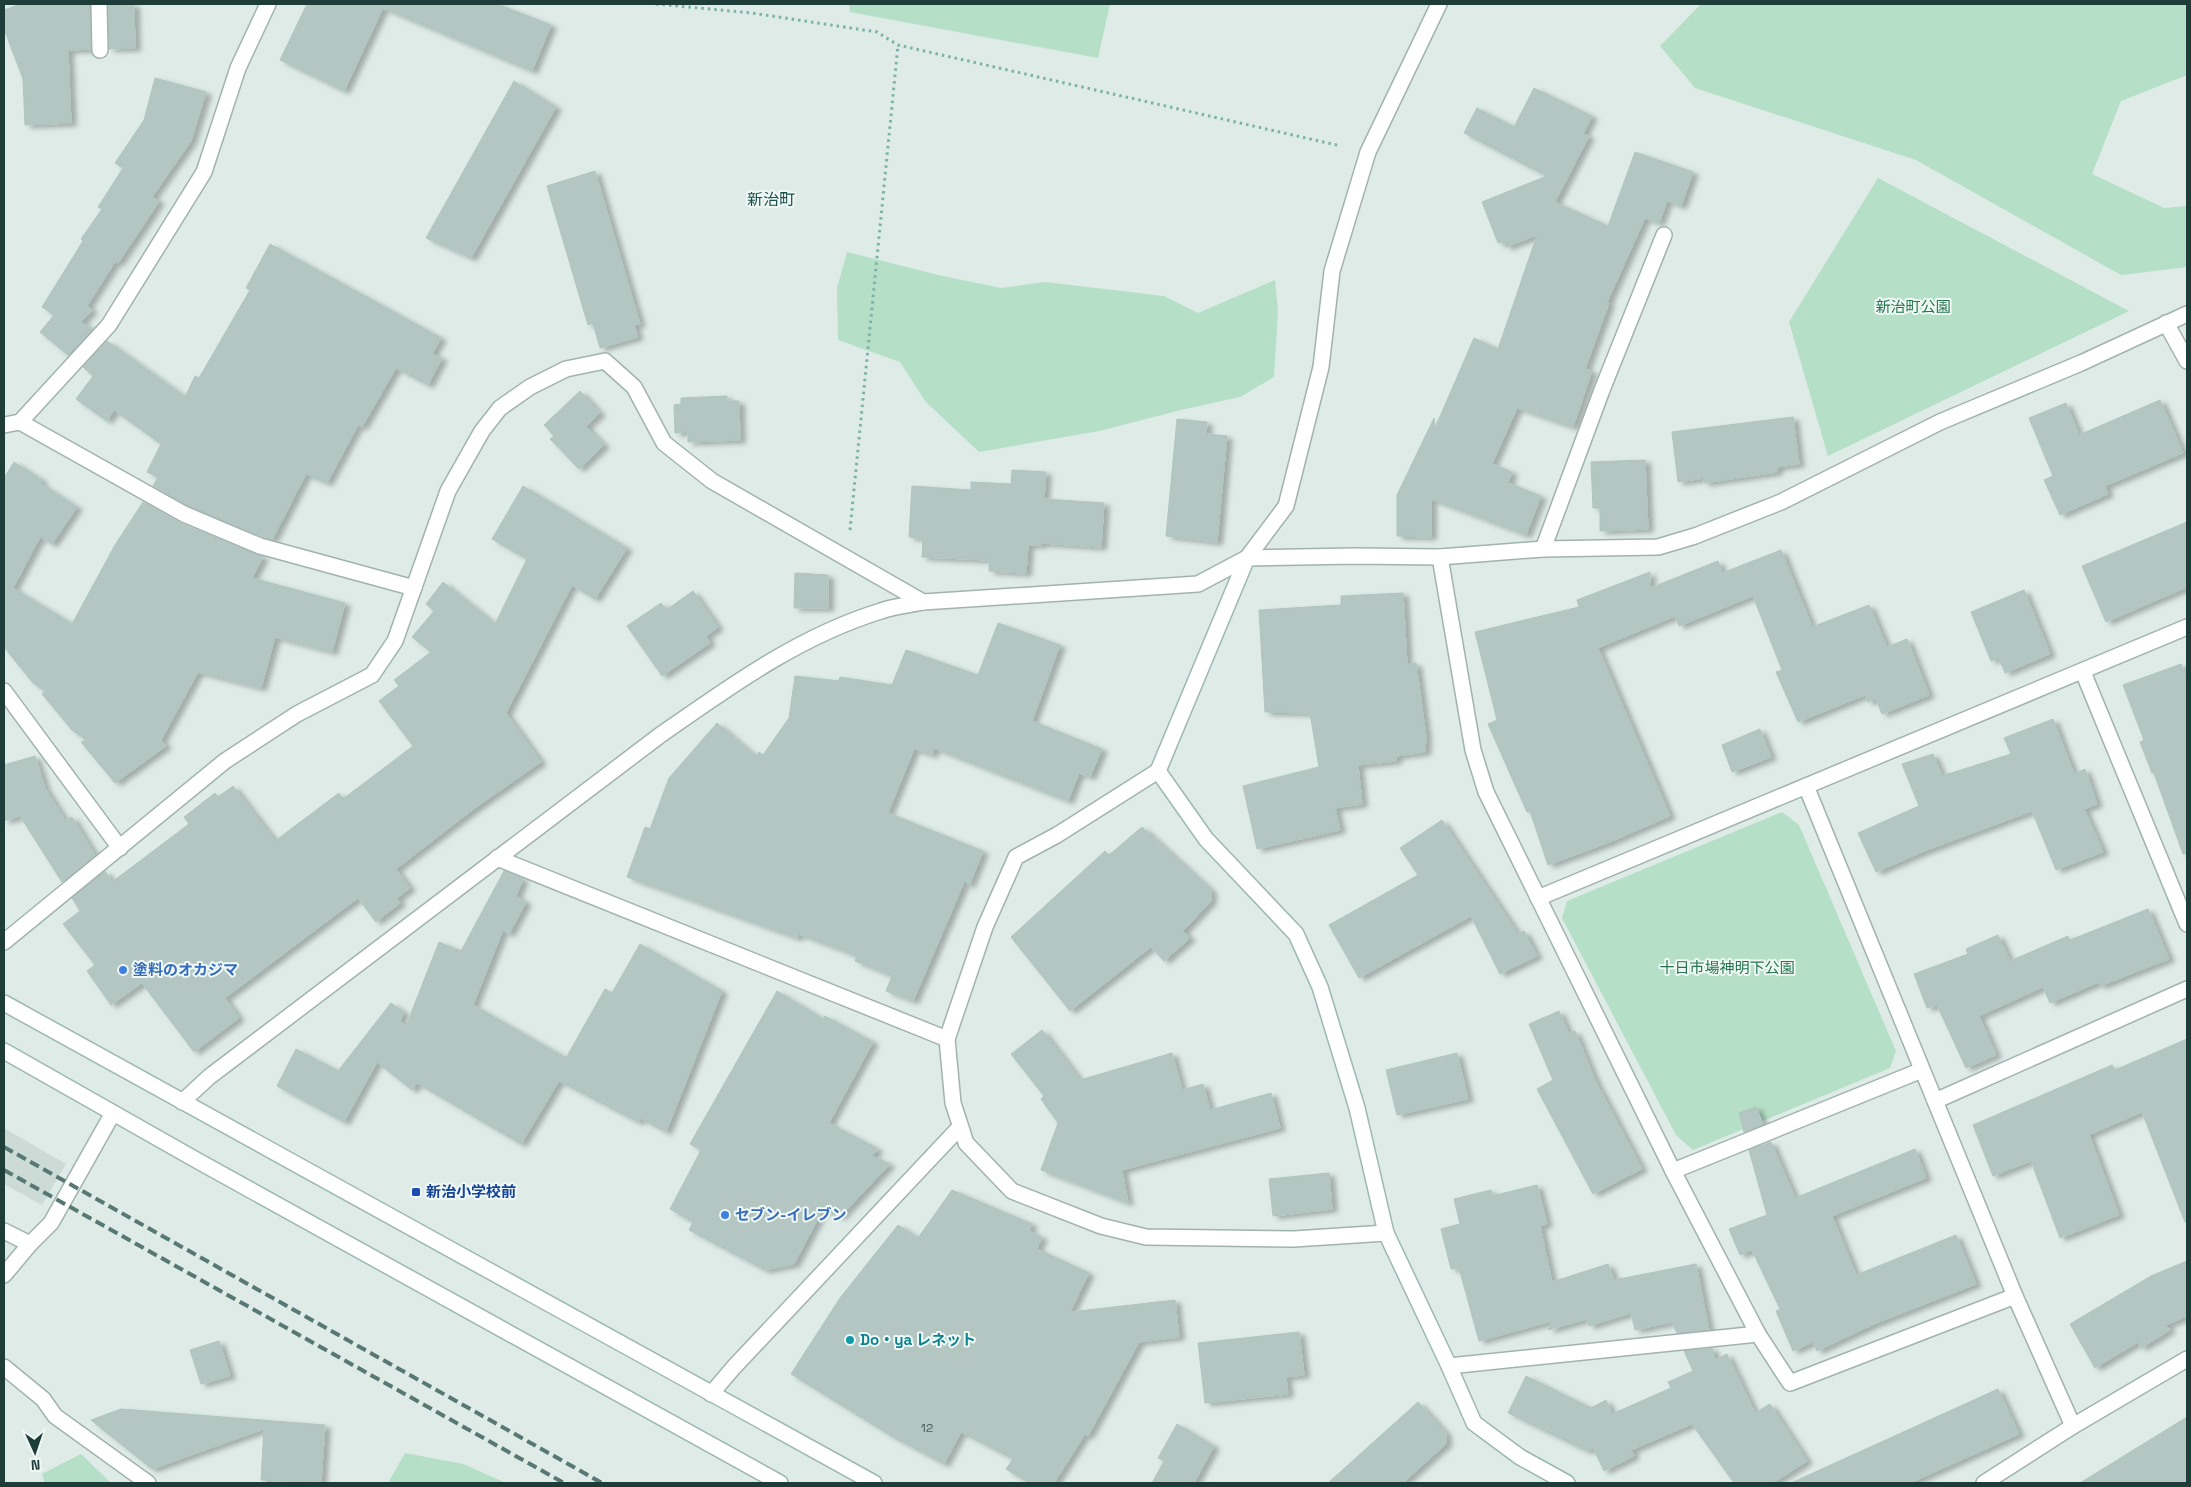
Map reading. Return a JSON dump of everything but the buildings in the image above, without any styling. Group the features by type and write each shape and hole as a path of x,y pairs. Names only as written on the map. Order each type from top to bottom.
{"street":[{"path":"99,4 100,50"},
{"path":"4,425 20,422 110,325 204,172 238,68 268,4"},
{"path":"1386,1233 1294,1239 1146,1237 1101,1226 1012,1191 966,1143 953,1103 947,1039 985,927 1016,856 1057,835 1158,771 1247,558 1286,506 1321,367 1332,271 1368,152 1439,4"},
{"path":"1543,549 1602,390 1664,235"},
{"path":"182,1102 208,1077 659,736 721,693 801,643 882,610 922,602 1198,584 1247,558 1440,557 1543,549 1658,547 1695,536 1780,502 1940,422 2081,363 2187,314"},
{"path":"2166,323 2187,361"},
{"path":"4,942 225,761 296,714 372,676 395,641 448,491 482,431 500,408 530,387 566,369 605,361 634,387 664,443 712,481 922,602"},
{"path":"20,422 184,514 260,546 414,588"},
{"path":"1440,557 1473,750 1486,792 1673,1171 1758,1334 1790,1383 2015,1296"},
{"path":"1538,898 2187,627"},
{"path":"2083,672 2187,924"},
{"path":"4,691 120,848"},
{"path":"1158,771 1206,839 1296,934 1323,996 1356,1108 1386,1233 1474,1423 1520,1457 1567,1483"},
{"path":"1806,786 2015,1296 2073,1426"},
{"path":"497,858 947,1039"},
{"path":"1935,1101 2187,989"},
{"path":"4,1003 874,1483"},
{"path":"4,1051 780,1483"},
{"path":"1673,1171 1922,1070"},
{"path":"4,1275 51,1223 113,1113"},
{"path":"711,1394 960,1127"},
{"path":"4,1231 30,1244"},
{"path":"1449,1366 1758,1334"},
{"path":"1984,1483 2073,1426 2187,1359"},
{"path":"4,1367 43,1399 55,1416 148,1483"}],"path":[{"path":"656,4 752,14 877,32 898,45 1368,152"},
{"path":"847,560 898,45"}],"shaded area":[{"path":"4,1128 66,1164 42,1205 4,1184"}],"green space":[{"path":"849,4 1110,4 1098,58 850,12"},
{"path":"1701,4 2187,4 2187,75 2121,101 2092,174 2164,208 2187,206 2187,267 2121,275 1916,160 1695,88 1660,46"},
{"name":"新治町公園","path":"1878,178 2129,311 1828,456 1789,322"},
{"path":"847,252 938,275 1001,288 1045,282 1164,296 1198,313 1275,280 1278,311 1274,377 1240,397 1099,431 979,452 925,401 900,362 838,340 837,288"},
{"name":"十日市場神明下公園","path":"1782,812 1799,825 1896,1051 1890,1068 1693,1150 1676,1135 1562,918 1567,901"},
{"path":"405,1453 463,1464 506,1483 388,1483"},
{"path":"81,1454 111,1483 45,1483 42,1474"}],"railway":[{"path":"4,1147 602,1483"},
{"path":"4,1170 564,1483"}],"place":[{"name":"塗料のオカジマ","path":"123,970"},
{"name":"新治小学校前","path":"416,1192"},
{"name":"セブン-イレブン","path":"725,1215"},
{"name":"Do・ya レネット","path":"850,1340"}],"district":[{"name":"新治町","path":"771,199"}]}
